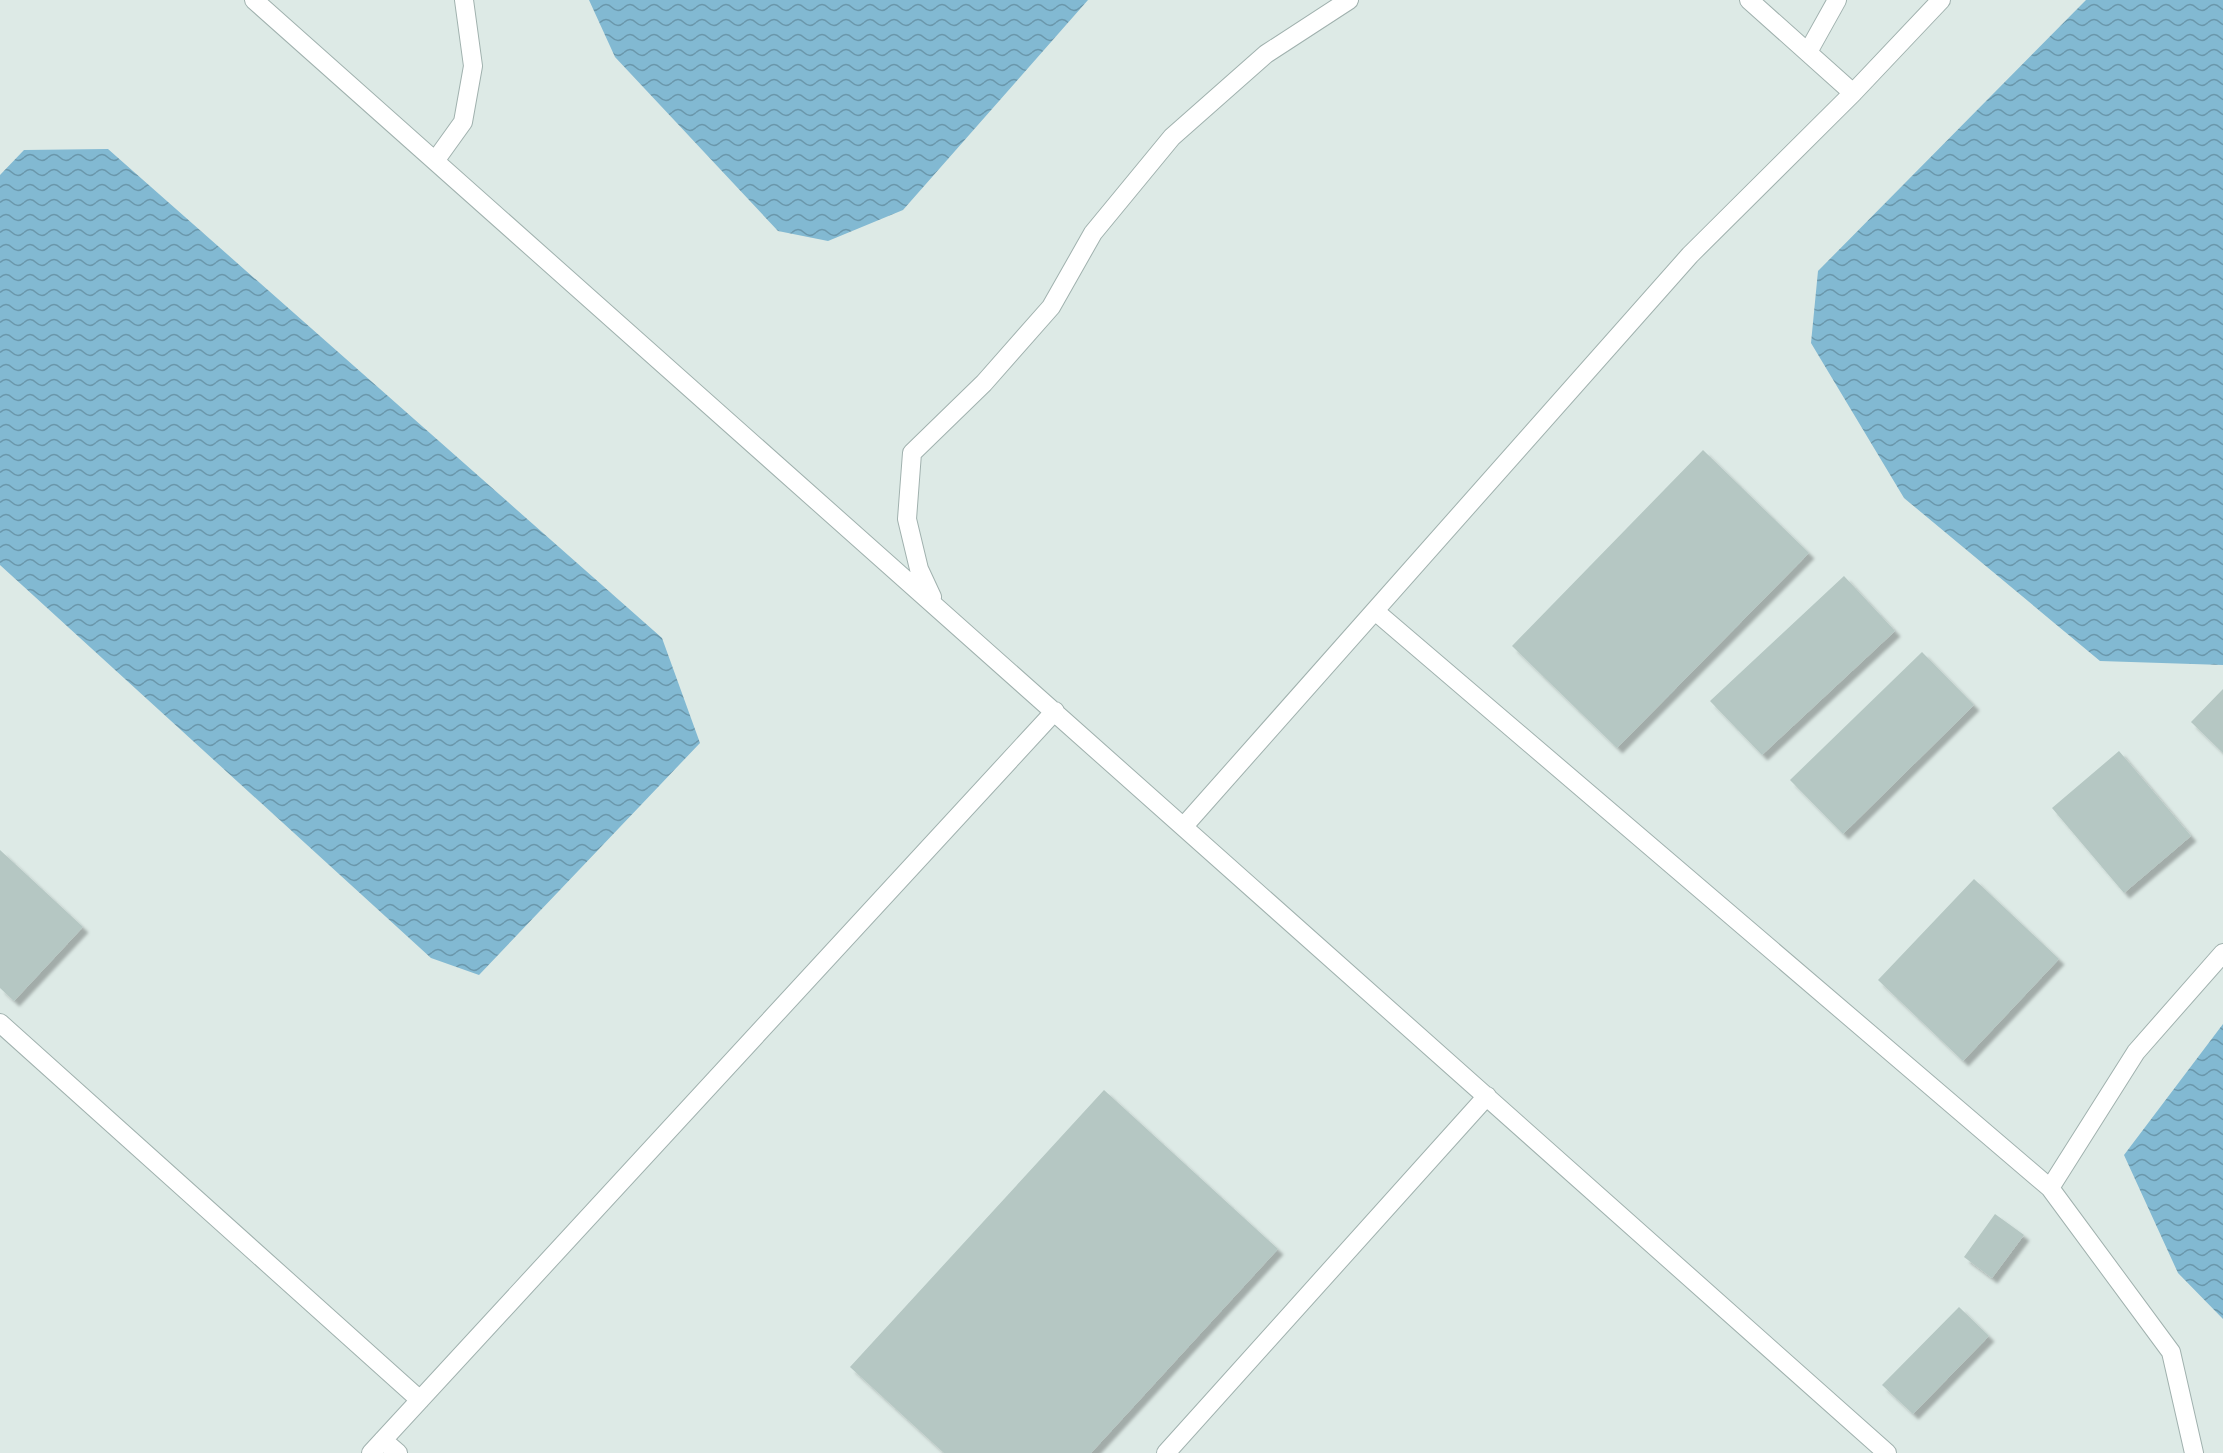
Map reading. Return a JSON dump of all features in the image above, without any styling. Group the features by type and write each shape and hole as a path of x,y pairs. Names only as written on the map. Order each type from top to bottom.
{"lane":[{"path":"254,0 1887,1453"},
{"path":"435,161 463,122 473,66 464,0"},
{"path":"935,604 919,569 907,519 912,453 984,383 1051,308 1093,233 1172,137 1266,54 1349,0"},
{"path":"1749,0 1853,93"},
{"path":"1808,52 1837,0"},
{"path":"1184,826 1690,255 1853,93 1941,0"},
{"path":"1375,611 2050,1188 2171,1352 2194,1453"},
{"path":"398,1453 377,1447 1055,711"},
{"path":"2050,1188 2136,1052 2223,953"},
{"path":"0,1023 420,1400"},
{"path":"1166,1453 1487,1096"}],"water":[{"path":"589,0 1088,0 903,210 828,241 778,231 615,57"},
{"path":"2086,0 2223,0 2223,665 2100,661 1904,498 1811,343 1818,271"},
{"path":"108,149 662,638 700,743 479,975 431,958 0,565 0,175 24,150"},
{"path":"2223,1024 2223,1319 2178,1273 2124,1155"}],"building":[{"path":"1703,450 1809,553 1617,748 1512,646"},
{"path":"1844,576 1895,631 1762,755 1710,701"},
{"path":"1922,652 1974,705 1843,834 1790,780"},
{"path":"2223,689 2223,753 2191,722"},
{"path":"2119,751 2191,836 2124,893 2052,808"},
{"path":"0,850 83,927 14,1001 0,988"},
{"path":"1974,879 2059,959 1963,1061 1878,980"},
{"path":"1104,1090 1278,1249 1091,1453 944,1453 850,1367"},
{"path":"1995,1214 2024,1235 1992,1278 1964,1257"},
{"path":"1959,1307 1989,1336 1913,1414 1882,1385"}]}
